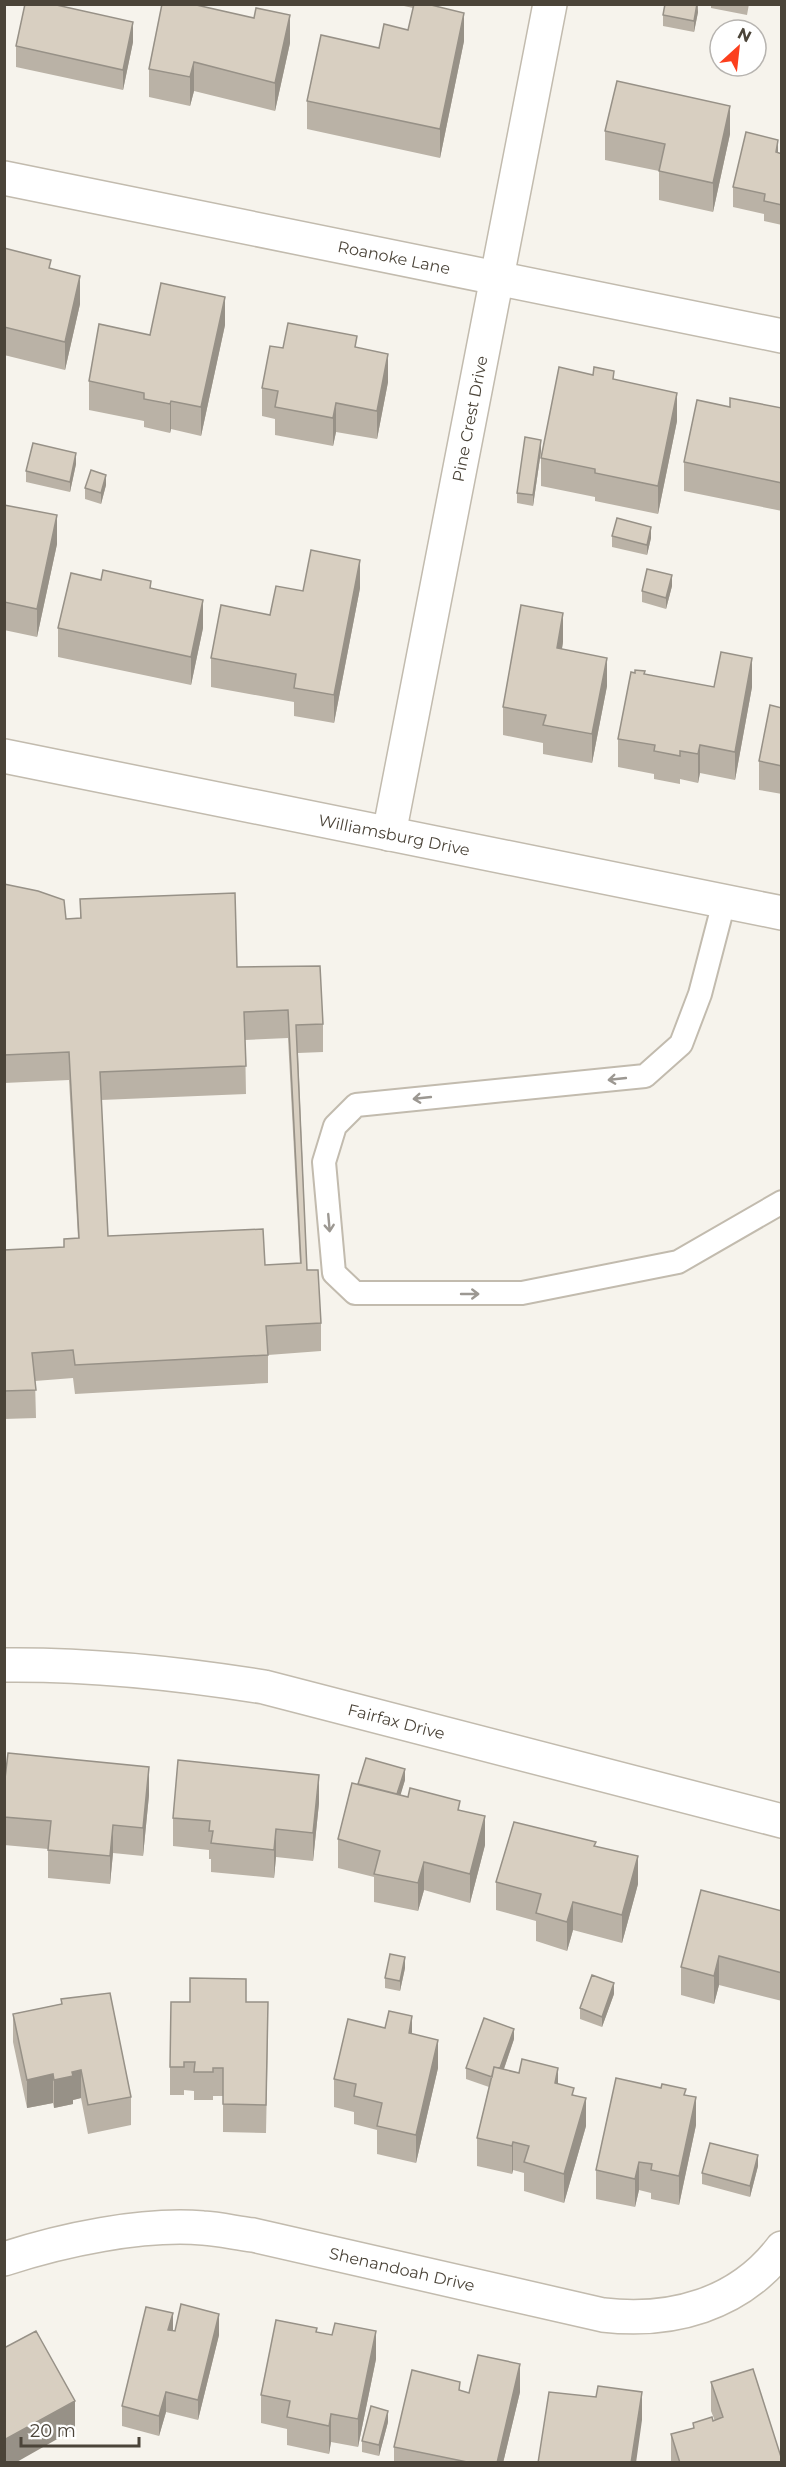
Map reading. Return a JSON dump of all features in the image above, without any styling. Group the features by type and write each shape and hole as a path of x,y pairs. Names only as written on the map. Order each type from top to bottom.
{"street":[{"name":"Pine Crest Drive","path":"389,834 550,4"},
{"name":"Roanoke Lane","path":"4,178 782,336"},
{"name":"Williamsburg Drive","path":"4,756 782,913"},
{"name":"Fairfax Drive","path":"4,1665 110,1667 181,1674 264,1687 782,1821"},
{"name":"Shenandoah Drive","path":"4,2259 68,2241 110,2234 157,2229 202,2228 253,2235 603,2315 634,2319 668,2316 726,2297 752,2279 782,2248"}],"lane":[{"path":"724,902 700,994 681,1044 645,1076 356,1105 335,1126 324,1162 334,1273 355,1293 522,1293 678,1262 782,1202"}],"building":[{"path":"25,4 52,4 133,22 123,70 16,46"},
{"path":"162,4 192,4 254,18 256,8 290,15 275,83 194,62 190,77 149,69"},
{"path":"414,4 427,4 464,13 440,129 307,101 321,35 379,48 384,24 408,30"},
{"path":"665,4 697,4 694,21 663,15"},
{"path":"617,81 730,106 713,183 659,171 665,144 605,131"},
{"path":"746,132 778,140 776,152 782,154 782,205 764,201 765,194 733,187"},
{"path":"4,248 51,260 49,268 80,276 65,342 4,327"},
{"path":"161,283 225,297 201,407 144,399 144,393 89,381 99,324 150,335"},
{"path":"288,323 357,336 355,347 388,354 377,411 336,403 333,418 275,407 278,391 262,388 270,346 283,348"},
{"path":"559,367 593,375 594,367 614,371 613,379 677,393 658,486 595,473 595,469 541,458"},
{"path":"730,398 782,408 782,483 684,462 697,400 730,407"},
{"path":"525,437 541,440 533,495 517,493"},
{"path":"33,443 76,453 70,482 26,471"},
{"path":"91,470 106,475 101,493 85,488"},
{"path":"4,505 57,515 37,609 4,602"},
{"path":"617,518 651,527 647,545 612,536"},
{"path":"311,550 360,560 334,695 294,688 296,674 211,658 221,605 270,615 276,586 303,591"},
{"path":"647,569 672,575 666,598 642,591"},
{"path":"103,570 151,581 150,588 203,600 191,657 58,628 71,573 101,580"},
{"path":"521,605 563,613 557,648 607,658 592,734 543,725 546,715 503,707"},
{"path":"721,652 752,658 735,752 700,745 698,754 680,751 680,756 654,751 655,745 618,739 631,672 645,671 644,674 714,687"},
{"path":"770,705 782,708 782,766 759,761"},
{"path":"4,884 38,891 64,900 66,919 81,918 80,899 235,893 237,967 320,966 323,1024 296,1025 307,1270 318,1270 321,1323 266,1326 268,1355 75,1365 73,1350 32,1353 36,1390 4,1391 4,1250 64,1247 64,1239 79,1238 69,1052 4,1055","holes":["288,1010 301,1263 265,1265 263,1229 108,1236 100,1072 246,1066 244,1012"]},
{"path":"8,1753 149,1767 143,1828 113,1825 110,1856 48,1850 51,1821 4,1817 4,1787"},
{"path":"366,1758 405,1769 397,1794 358,1784"},
{"path":"178,1760 319,1775 313,1833 276,1829 274,1850 211,1843 213,1831 209,1831 210,1821 173,1818"},
{"path":"352,1783 408,1797 410,1788 460,1801 458,1810 485,1816 470,1874 424,1862 418,1883 374,1874 380,1851 338,1839"},
{"path":"514,1822 596,1842 594,1846 638,1856 622,1915 573,1902 567,1922 536,1913 541,1894 496,1882"},
{"path":"701,1890 782,1911 782,1973 719,1956 714,1976 681,1967"},
{"path":"390,1954 405,1957 400,1981 385,1978"},
{"path":"592,1975 614,1983 602,2017 580,2008"},
{"path":"190,1978 246,1979 246,2002 268,2002 266,2105 223,2104 223,2068 213,2068 213,2072 194,2072 195,2062 184,2062 184,2067 170,2067 171,2002 190,2002"},
{"path":"110,1993 131,2097 88,2105 81,2070 72,2072 73,2076 54,2080 53,2074 27,2080 13,2014 62,2004 61,1999"},
{"path":"389,2011 412,2016 409,2033 438,2040 416,2135 377,2126 382,2103 354,2096 356,2084 334,2079 348,2019 385,2028"},
{"path":"484,2018 514,2029 500,2068 494,2067 492,2077 466,2068"},
{"path":"522,2059 558,2068 555,2083 574,2088 572,2095 586,2098 564,2174 524,2162 529,2146 513,2142 512,2146 477,2138 494,2067 519,2073"},
{"path":"616,2078 661,2088 662,2084 686,2089 684,2095 696,2097 679,2176 651,2170 652,2164 639,2162 635,2179 596,2170"},
{"path":"710,2143 758,2155 750,2186 702,2173"},
{"path":"181,2304 219,2314 198,2400 166,2392 159,2416 122,2406 146,2307 173,2313 168,2330 175,2331"},
{"path":"276,2320 317,2328 316,2332 332,2335 335,2323 376,2331 358,2419 331,2414 329,2426 287,2417 290,2401 261,2395"},
{"path":"36,2331 75,2401 4,2440 4,2348"},
{"path":"478,2355 520,2364 497,2463 472,2463 394,2447 412,2370 460,2382 459,2390 469,2393"},
{"path":"753,2369 782,2463 680,2463 671,2434 694,2428 693,2423 712,2417 713,2421 723,2417 711,2382"},
{"path":"598,2386 642,2392 631,2463 538,2463 549,2392 596,2397"},
{"path":"371,2406 388,2411 379,2445 362,2441"}]}
